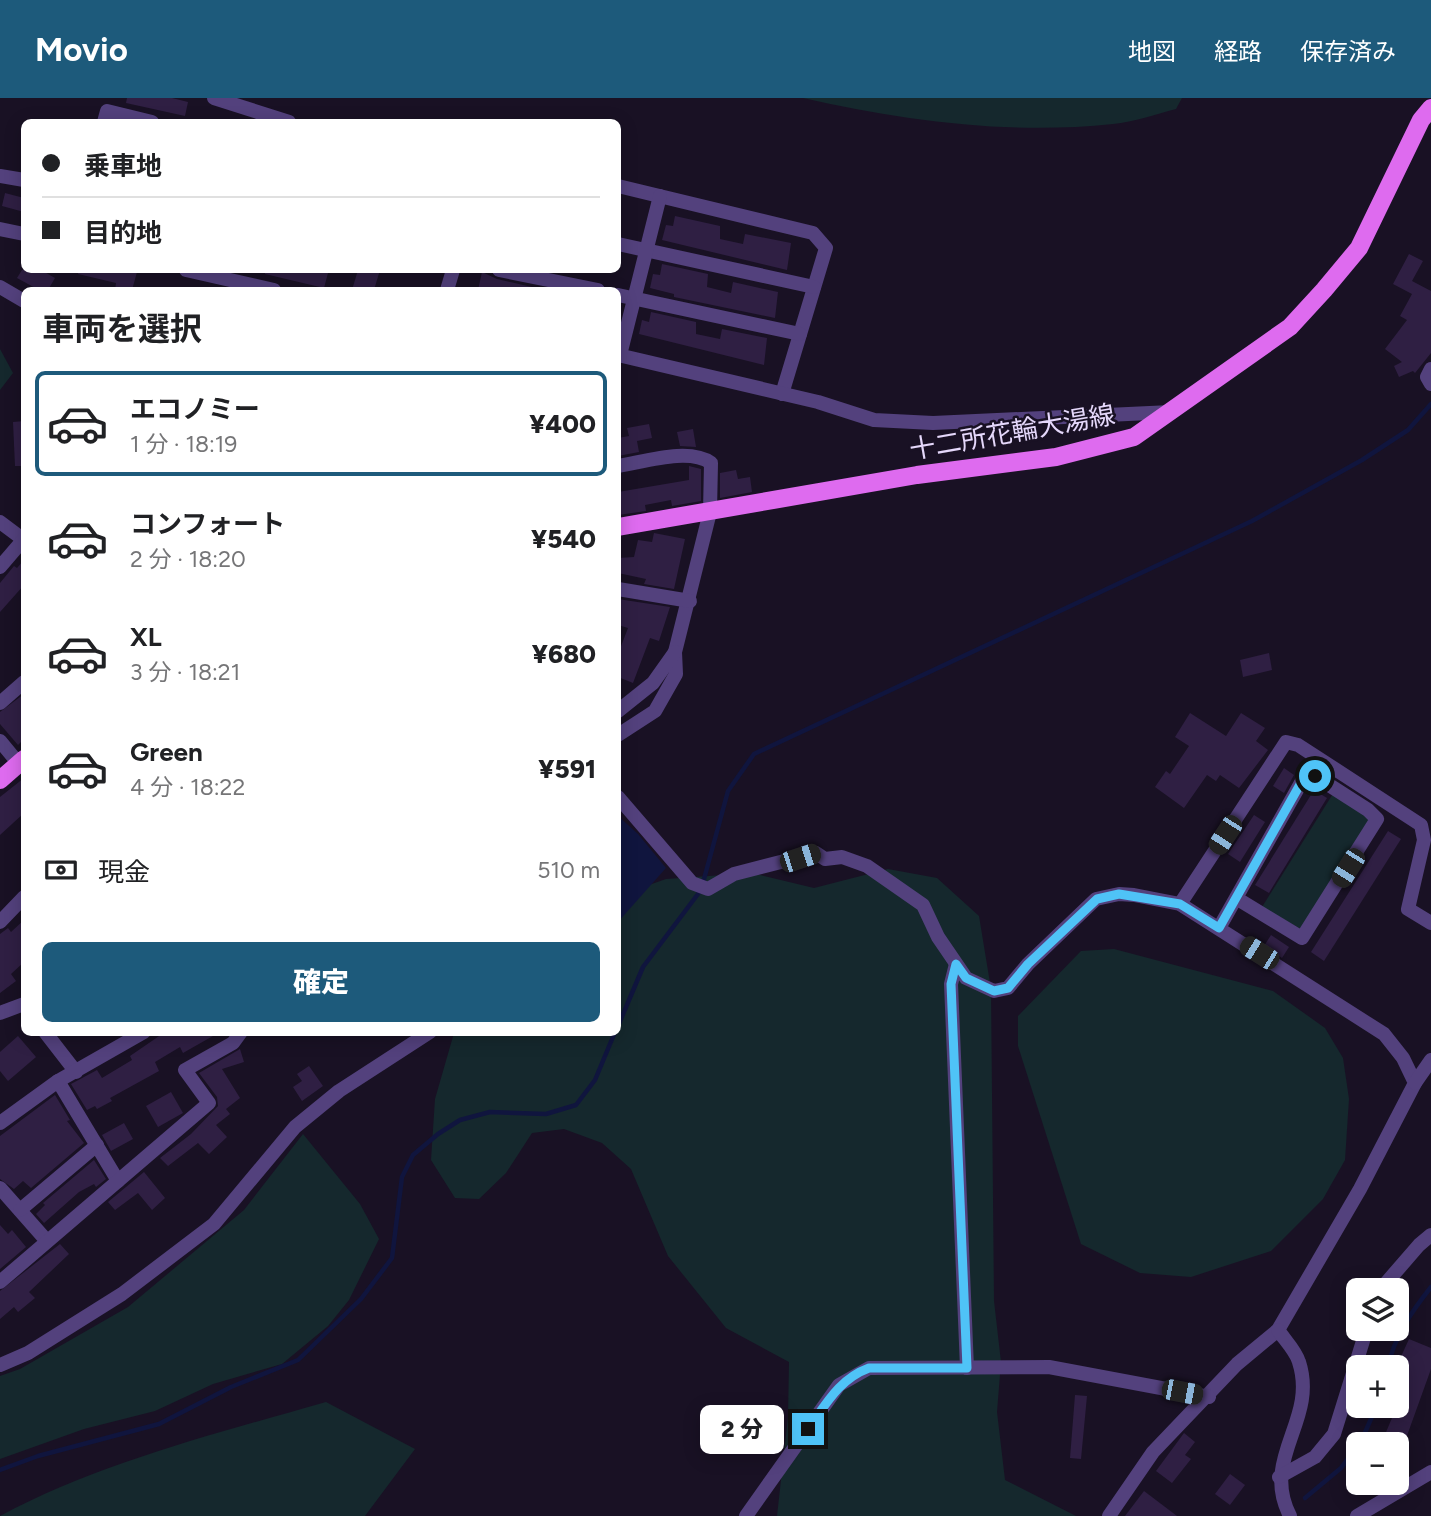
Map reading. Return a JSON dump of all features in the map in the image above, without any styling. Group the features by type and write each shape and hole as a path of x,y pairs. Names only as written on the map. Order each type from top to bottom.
{"main road":[{"name":"十二所花輪大湯線","path":"621,527 917,475 1056,457 1134,437 1290,327 1324,290 1359,248 1420,120 1431,108"},
{"path":"0,780 21,762"}],"street":[{"path":"214,98 280,119"},
{"path":"107,111 140,119"},
{"path":"0,176 21,180"},
{"path":"621,187 813,233 826,248 782,394"},
{"path":"621,347 660,196"},
{"path":"0,229 21,233"},
{"path":"621,245 814,287"},
{"path":"218,273 250,276 269,287"},
{"path":"514,273 583,287"},
{"path":"0,287 21,299"},
{"path":"621,296 800,334"},
{"path":"621,355 782,394 874,420 933,423 1171,412"},
{"path":"621,466 702,457 711,463 710,512 690,601 675,652 653,683 621,709"},
{"path":"0,522 21,537"},
{"path":"0,567 21,542"},
{"path":"621,590 690,601"},
{"path":"621,733 655,711 676,674 675,652"},
{"path":"0,703 21,685"},
{"path":"0,741 21,760"},
{"path":"1180,904 1286,742 1298,745 1421,825 1423,840 1408,909 1431,923"},
{"path":"1219,928 1302,781 1315,776 1377,819 1302,938 1236,898"},
{"path":"621,800 692,883 708,889 734,874 816,853 825,859 842,857 867,866 923,905 938,937 966,978 994,991 1008,988 1028,964 1097,899 1126,894 1180,904 1384,1034 1403,1058 1415,1083"},
{"path":"0,922 21,900"},
{"path":"956,964 951,984 967,1368"},
{"path":"0,1013 21,1006"},
{"path":"48,1036 76,1072"},
{"path":"0,1123 58,1081 137,1036"},
{"path":"0,1282 209,1103 185,1070 233,1043 238,1036"},
{"path":"0,1364 28,1353 122,1294 214,1224 295,1127 339,1091 424,1036"},
{"path":"1109,1516 1153,1452 1209,1397 1237,1364 1278,1330 1360,1189 1415,1083 1431,1060"},
{"path":"58,1081 118,1181"},
{"path":"20,1210 96,1145"},
{"path":"0,1188 47,1240"},
{"path":"1391,1278 1431,1235"},
{"path":"1278,1330 1299,1360 1304,1397 1279,1477 1285,1513"},
{"path":"1279,1477 1315,1457 1334,1434 1363,1341"},
{"path":"746,1516 839,1385 869,1368 1049,1367 1209,1397"},
{"path":"1357,1516 1431,1472"}],"green space":[{"path":"803,98 1182,98 1176,109 1129,122 1035,128 918,119"},
{"path":"0,349 13,373 0,390"},
{"path":"1334,792 1371,816 1304,931 1262,907"},
{"path":"888,869 937,878 979,916 991,989 994,1301 1001,1362 997,1412 1005,1480 1076,1516 777,1516 788,1417 789,1362 726,1328 668,1256 631,1169 602,1143 564,1129 532,1133 506,1173 479,1199 455,1198 431,1160 435,1099 453,1036 621,1036 621,895 666,879 752,873 814,888"},
{"path":"1114,949 1273,991 1325,1028 1343,1058 1349,1099 1345,1160 1323,1199 1271,1251 1191,1277 1140,1273 1081,1244 1018,1046 1018,1016 1081,951"},
{"path":"303,1134 360,1204 379,1239 349,1300 328,1326 282,1364 213,1384 155,1411 84,1429 0,1459 0,1376 20,1369 128,1307 244,1210"},
{"path":"326,1402 415,1449 365,1516 0,1516 38,1497 118,1465"}],"shaded area":[{"path":"621,819 638,834 666,868 621,919"}],"building":[{"path":"127,98 172,98 188,102 185,116 126,103"},
{"path":"5,193 21,197 21,211 2,206"},
{"path":"675,216 720,226 720,239 743,244 745,234 791,243 787,270 662,240 666,225 673,226"},
{"path":"1409,254 1423,261 1412,281 1431,291 1431,353 1415,373 1413,371 1399,377 1394,366 1402,362 1385,349 1407,320 1400,316 1412,294 1393,284"},
{"path":"662,264 708,274 707,287 731,293 733,282 778,292 775,318 674,297 674,294 650,288 653,274 660,275"},
{"path":"21,272 46,273 55,278 50,287 34,287 17,278"},
{"path":"137,273 133,287 115,287 116,283 78,274"},
{"path":"265,273 328,273 324,287"},
{"path":"357,273 379,273 375,287 353,287"},
{"path":"482,273 484,273 497,279 532,287 479,287"},
{"path":"651,312 696,322 696,334 720,339 722,329 767,338 764,365 639,334 642,320 649,322"},
{"path":"21,421 21,466 15,466 13,422"},
{"path":"649,424 652,438 637,441 639,452 621,455 621,437 629,436 627,428"},
{"path":"693,429 696,447 680,446 677,432"},
{"path":"689,466 701,469 701,501 672,506 671,500 645,505 646,511 621,515 621,491 689,480"},
{"path":"736,470 738,479 750,477 752,492 720,498 720,473"},
{"path":"654,533 685,539 674,589 644,584 646,579 621,574 621,558 634,557 638,540 652,542"},
{"path":"21,563 21,588 0,612 0,583 14,566 17,568"},
{"path":"621,599 670,607 659,641 650,638 633,683 621,678 621,646 628,628 621,626"},
{"path":"1269,653 1272,670 1243,677 1240,660"},
{"path":"21,696 21,742 18,745 0,724 0,712"},
{"path":"1190,713 1226,736 1241,713 1265,728 1256,741 1268,750 1239,788 1220,775 1216,781 1207,775 1184,808 1155,787 1166,771 1170,774 1189,746 1175,737"},
{"path":"1284,768 1294,775 1284,793 1273,786"},
{"path":"21,780 21,816 0,835 0,797"},
{"path":"1314,790 1327,798 1269,893 1255,885"},
{"path":"1254,815 1265,822 1240,862 1228,854"},
{"path":"1388,831 1401,839 1324,961 1311,952"},
{"path":"21,923 21,965 11,974 16,981 0,993 0,934 8,928 11,932"},
{"path":"1271,935 1289,947 1282,958 1264,946"},
{"path":"18,1036 36,1057 8,1081 0,1071 0,1052"},
{"path":"159,1036 213,1036 183,1053 180,1047 155,1062 159,1071 110,1098 112,1101 97,1109 95,1106 87,1110 71,1084 97,1070 102,1078 132,1060 130,1056"},
{"path":"240,1049 244,1062 222,1069 240,1098 226,1109 230,1114 216,1125 227,1137 209,1154 198,1143 168,1166 160,1158 191,1134 218,1106 217,1097 199,1073"},
{"path":"309,1066 323,1086 302,1101 293,1087 302,1081 297,1074"},
{"path":"171,1092 183,1113 158,1127 146,1106"},
{"path":"55,1095 70,1120 67,1121 84,1143 31,1188 23,1181 14,1189 0,1179 0,1136"},
{"path":"124,1123 133,1139 111,1151 102,1135"},
{"path":"94,1160 106,1179 96,1187 94,1184 79,1192 44,1223 36,1214 45,1205 43,1203"},
{"path":"144,1172 165,1198 152,1210 138,1193 115,1210 108,1202"},
{"path":"0,1225 8,1234 12,1230 26,1247 0,1269"},
{"path":"60,1244 69,1254 29,1292 35,1298 18,1312 14,1307 0,1319 0,1291"},
{"path":"1409,1339 1431,1348 1431,1369 1408,1432 1386,1432 1392,1418 1409,1418 1409,1355 1402,1355"},
{"path":"1075,1395 1087,1396 1081,1459 1070,1458"},
{"path":"1184,1433 1195,1442 1185,1455 1191,1459 1172,1483 1156,1471"},
{"path":"1230,1474 1245,1485 1230,1505 1215,1494"},
{"path":"1144,1491 1177,1516 1125,1516"}],"waterway":[{"path":"621,1019 643,967 701,890 728,791 754,754 1252,521 1362,460 1408,430 1431,404"},
{"path":"0,1470 38,1456 159,1424 231,1387 298,1360 361,1299 392,1258 402,1177 413,1155 460,1120 490,1112 546,1114 576,1105 595,1080 613,1036"},
{"path":"1391,1355 1405,1325 1431,1287"},
{"path":"1365,1432 1371,1418"},
{"path":"1305,1498 1346,1462"}],"route":[{"path":"808,1429 839,1385 869,1368 967,1368 951,984 956,964 966,978 994,991 1008,988 1059,933 1097,899 1119,894 1180,904 1219,928 1302,781 1315,776"}]}
